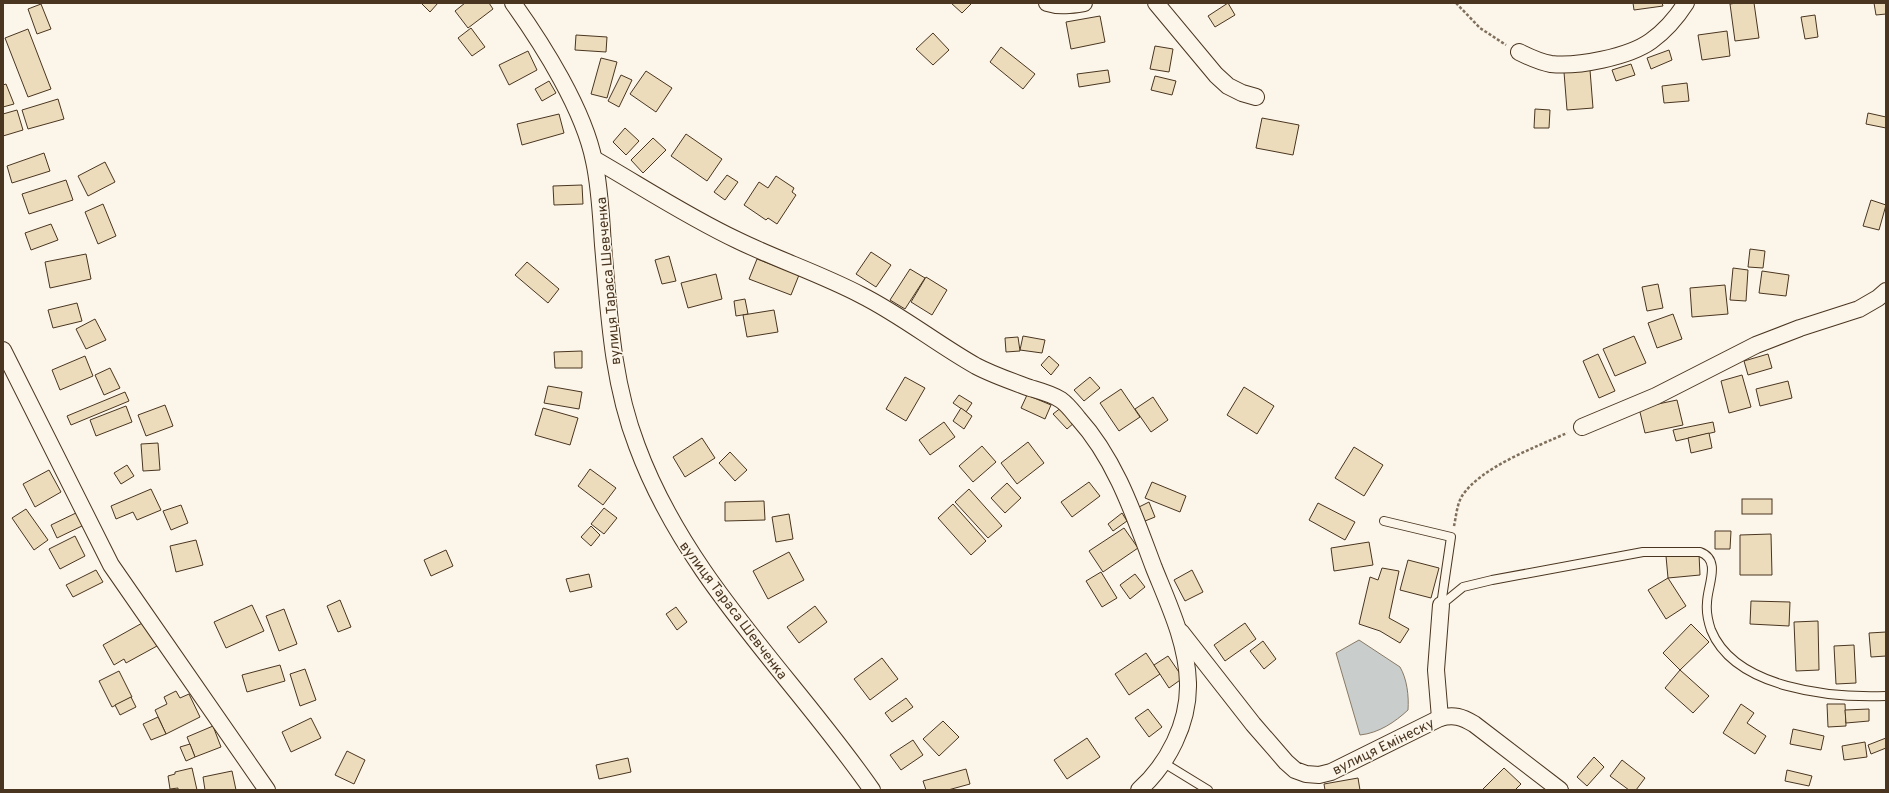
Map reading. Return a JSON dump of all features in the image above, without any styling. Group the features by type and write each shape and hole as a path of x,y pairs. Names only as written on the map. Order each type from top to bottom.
{"street":[{"name":"вулиця Тараса Шевченка","path":"513,3 563,84 586,134 594,159 599,189 610,330 616,372 625,410 648,474 664,509 701,570 783,676 843,749 872,790"},
{"path":"1047,3 1054,5 1084,3"},
{"path":"1156,3 1216,75 1228,86 1256,97"},
{"path":"1519,52 1537,60 1558,64 1585,62 1622,54 1650,42 1669,24 1686,3"},
{"path":"594,159 734,239 861,295 890,311 991,374 1062,400 1095,438 1115,472 1133,513 1177,627 1186,662 1188,699 1177,738 1164,762 1151,779 1139,790"},
{"path":"1582,427 1656,396 1756,345 1800,328 1859,310 1878,298 1886,290"},
{"path":"3,350 111,566 267,790"},
{"path":"1440,718 1436,670 1441,605"},
{"name":"вулиця Емінеску","path":"1177,627 1269,744 1286,762 1300,773 1312,775 1331,772 1440,718 1453,716 1465,719 1560,790"}],"lane":[{"path":"1384,521 1451,538 1441,605"},
{"path":"1441,605 1464,587 1492,580 1643,552 1700,552 1707,555 1712,562 1712,573 1706,602 1709,623 1716,639 1723,649 1741,666 1767,679 1806,690 1827,693 1886,696"},
{"path":"1164,762 1208,790"}],"path":[{"path":"1456,3 1480,28 1519,52"},
{"path":"1451,538 1461,497 1469,487 1506,461 1582,427"}],"shaded area":[{"path":"1359,640 1400,667 1406,682 1408,693 1408,710 1398,719 1374,732 1360,735 1336,653"}],"building":[{"path":"421,3 438,3 430,12"},
{"path":"465,3 489,3 493,9 468,28 455,11"},
{"path":"951,3 972,3 962,13"},
{"path":"1228,3 1235,15 1215,27 1208,16"},
{"path":"1633,3 1662,3 1663,6 1634,10"},
{"path":"1754,3 1759,38 1735,41 1730,4"},
{"path":"1874,3 1886,3 1886,14 1876,15"},
{"path":"41,4 51,29 37,34 28,9"},
{"path":"1815,15 1818,37 1805,39 1801,17"},
{"path":"1100,16 1105,42 1071,49 1066,22"},
{"path":"471,28 485,47 472,56 458,38"},
{"path":"28,29 51,89 28,97 5,38"},
{"path":"1727,31 1730,56 1702,60 1698,35"},
{"path":"933,33 949,50 933,65 916,49"},
{"path":"576,35 607,37 606,52 575,50"},
{"path":"1155,46 1173,49 1169,72 1150,69"},
{"path":"1001,47 1035,74 1023,89 990,62"},
{"path":"1669,50 1672,60 1651,69 1647,58"},
{"path":"528,51 537,70 509,85 499,65"},
{"path":"601,58 617,62 607,98 591,94"},
{"path":"1631,64 1635,75 1616,81 1612,70"},
{"path":"1108,70 1110,82 1079,87 1077,74"},
{"path":"1590,70 1593,108 1567,110 1564,72"},
{"path":"646,71 672,88 656,112 630,94"},
{"path":"621,75 632,80 619,107 608,101"},
{"path":"1155,76 1176,81 1172,95 1151,90"},
{"path":"549,81 556,93 542,101 535,89"},
{"path":"1687,83 1689,101 1664,103 1662,86"},
{"path":"6,84 14,104 3,107 3,85"},
{"path":"58,99 64,119 28,129 22,110"},
{"path":"1535,109 1550,110 1549,128 1534,128"},
{"path":"17,110 23,130 3,136 3,114"},
{"path":"1868,113 1886,117 1886,128 1866,124"},
{"path":"559,114 564,133 522,145 517,124"},
{"path":"1262,118 1299,125 1293,155 1256,148"},
{"path":"625,128 639,141 626,155 613,142"},
{"path":"686,134 722,159 707,181 671,156"},
{"path":"653,138 666,150 643,173 631,160"},
{"path":"44,153 50,171 12,183 7,166"},
{"path":"105,162 115,182 88,196 78,176"},
{"path":"727,175 738,182 725,200 714,192"},
{"path":"776,176 794,188 792,192 796,195 777,224 768,218 766,220 744,205 759,182 768,188"},
{"path":"66,180 73,200 29,214 22,194"},
{"path":"582,185 583,204 554,205 553,186"},
{"path":"1871,200 1886,205 1879,230 1863,226"},
{"path":"103,204 116,236 98,244 85,212"},
{"path":"51,224 58,240 31,250 25,233"},
{"path":"1750,249 1765,251 1763,268 1748,267"},
{"path":"871,252 891,265 876,287 856,274"},
{"path":"86,254 91,279 50,288 45,262"},
{"path":"669,256 676,281 662,284 655,260"},
{"path":"757,259 799,275 791,295 749,279"},
{"path":"527,262 559,289 548,303 515,275"},
{"path":"1733,268 1748,270 1746,301 1730,300"},
{"path":"910,269 925,278 905,309 890,300"},
{"path":"1762,271 1789,275 1786,296 1759,293"},
{"path":"716,274 722,299 688,308 681,283"},
{"path":"926,277 947,290 932,315 911,302"},
{"path":"1658,284 1663,308 1647,311 1642,287"},
{"path":"1725,285 1728,314 1692,317 1690,288"},
{"path":"745,299 748,314 736,316 734,301"},
{"path":"77,303 82,321 53,328 48,310"},
{"path":"774,310 778,332 747,337 743,315"},
{"path":"1673,314 1682,339 1657,348 1648,323"},
{"path":"95,319 106,340 86,349 76,329"},
{"path":"1023,336 1045,340 1042,353 1020,350"},
{"path":"1634,336 1646,363 1615,376 1603,349"},
{"path":"1018,337 1020,351 1006,352 1005,338"},
{"path":"582,351 582,368 555,368 554,352"},
{"path":"1598,354 1615,391 1599,398 1583,361"},
{"path":"1768,354 1772,368 1748,375 1744,361"},
{"path":"85,356 93,376 60,390 52,370"},
{"path":"1049,356 1059,365 1051,375 1041,365"},
{"path":"110,368 120,388 104,395 95,375"},
{"path":"1742,375 1751,407 1729,413 1721,381"},
{"path":"905,377 925,388 906,421 886,409"},
{"path":"1090,377 1100,388 1084,401 1074,390"},
{"path":"1788,381 1792,398 1760,406 1756,389"},
{"path":"548,386 582,392 579,409 544,403"},
{"path":"1244,387 1274,406 1257,434 1227,415"},
{"path":"1121,389 1140,417 1119,431 1100,403"},
{"path":"125,392 129,401 71,425 67,416"},
{"path":"959,395 972,403 966,412 953,403"},
{"path":"1027,395 1051,405 1045,419 1021,408"},
{"path":"1153,397 1168,420 1151,432 1135,409"},
{"path":"1677,400 1683,425 1645,433 1639,408"},
{"path":"165,405 173,426 146,436 138,415"},
{"path":"126,406 132,422 96,436 90,420"},
{"path":"1062,407 1075,422 1067,429 1053,414"},
{"path":"543,408 578,418 570,445 535,435"},
{"path":"961,408 972,416 964,429 953,421"},
{"path":"944,422 955,437 930,455 919,440"},
{"path":"1713,422 1715,432 1676,441 1673,430"},
{"path":"1709,433 1712,448 1691,453 1688,438"},
{"path":"702,438 715,458 685,477 673,457"},
{"path":"1028,442 1044,463 1017,484 1001,463"},
{"path":"158,443 160,470 143,471 141,444"},
{"path":"982,446 996,462 973,482 959,466"},
{"path":"1354,447 1383,465 1364,496 1335,478"},
{"path":"730,452 747,470 735,481 719,463"},
{"path":"127,465 134,476 121,484 114,473"},
{"path":"590,469 616,488 603,505 578,486"},
{"path":"49,470 61,492 35,507 23,484"},
{"path":"1089,482 1100,496 1072,517 1061,502"},
{"path":"1152,482 1186,496 1180,512 1145,498"},
{"path":"1007,483 1021,498 1005,513 991,498"},
{"path":"151,489 161,510 137,520 133,512 116,519 111,506"},
{"path":"969,489 1002,526 988,538 955,502"},
{"path":"1742,499 1772,499 1772,514 1742,514"},
{"path":"764,501 765,520 725,521 725,502"},
{"path":"1149,502 1155,517 1145,521 1139,507"},
{"path":"1318,503 1355,522 1345,540 1309,520"},
{"path":"953,504 986,541 971,555 938,518"},
{"path":"181,505 188,523 171,530 163,511"},
{"path":"604,508 617,518 604,534 591,524"},
{"path":"26,509 48,540 34,550 12,518"},
{"path":"78,512 84,525 57,538 51,525"},
{"path":"1122,513 1127,521 1113,531 1108,524"},
{"path":"789,514 793,539 776,542 772,517"},
{"path":"591,526 600,535 591,546 581,537"},
{"path":"1124,528 1138,548 1103,572 1089,551"},
{"path":"1715,531 1731,531 1730,549 1715,549"},
{"path":"1771,534 1772,575 1740,575 1740,535"},
{"path":"75,536 85,556 60,569 49,549"},
{"path":"196,540 203,565 176,572 170,546"},
{"path":"1369,542 1373,565 1334,571 1331,548"},
{"path":"446,550 453,566 431,576 424,560"},
{"path":"789,552 804,580 768,599 753,571"},
{"path":"1699,554 1700,575 1668,578 1666,556"},
{"path":"1408,560 1439,568 1431,598 1400,590"},
{"path":"1382,568 1399,571 1389,618 1409,629 1400,643 1380,631 1359,624 1370,577 1378,580"},
{"path":"96,570 103,582 73,597 66,585"},
{"path":"1192,570 1203,592 1185,601 1174,580"},
{"path":"1101,572 1117,598 1102,607 1086,581"},
{"path":"589,574 592,587 570,592 566,579"},
{"path":"1135,574 1145,587 1130,599 1120,585"},
{"path":"1668,578 1686,606 1666,619 1648,590"},
{"path":"340,600 351,627 338,632 327,606"},
{"path":"1751,601 1790,602 1789,626 1750,624"},
{"path":"252,605 264,631 226,648 214,622"},
{"path":"815,606 827,622 799,643 787,627"},
{"path":"676,607 687,622 677,630 666,614"},
{"path":"284,609 297,644 279,651 266,616"},
{"path":"1818,621 1819,670 1796,671 1794,622"},
{"path":"144,622 157,646 126,663 124,659 114,665 103,645"},
{"path":"1245,623 1256,639 1225,661 1214,645"},
{"path":"1691,624 1709,642 1680,670 1663,653"},
{"path":"1886,632 1886,656 1871,657 1869,633"},
{"path":"1263,641 1276,659 1264,669 1250,651"},
{"path":"1854,645 1856,683 1836,684 1834,646"},
{"path":"1146,653 1160,674 1129,695 1115,674"},
{"path":"1168,656 1183,678 1169,688 1154,665"},
{"path":"882,658 898,679 870,700 854,679"},
{"path":"280,665 285,681 247,692 242,675"},
{"path":"305,669 316,700 300,706 290,674"},
{"path":"1680,670 1709,696 1693,713 1665,688"},
{"path":"119,671 132,697 112,707 99,681"},
{"path":"176,691 180,698 189,694 200,717 166,734 155,710 167,704 164,697"},
{"path":"131,697 136,707 120,715 115,705"},
{"path":"906,698 913,707 892,722 885,713"},
{"path":"1741,704 1754,713 1747,723 1766,736 1755,754 1723,733"},
{"path":"1827,704 1845,704 1846,726 1828,727"},
{"path":"1148,709 1162,727 1149,737 1135,718"},
{"path":"1869,709 1869,721 1846,723 1845,710"},
{"path":"158,717 166,734 151,740 143,724"},
{"path":"311,718 321,738 291,752 282,732"},
{"path":"943,721 959,737 939,756 923,739"},
{"path":"213,726 221,747 195,757 187,737"},
{"path":"1793,729 1824,736 1821,750 1790,744"},
{"path":"1087,738 1100,757 1067,779 1054,760"},
{"path":"1886,738 1886,748 1871,754 1868,745"},
{"path":"913,740 923,755 901,770 890,755"},
{"path":"1865,742 1867,757 1844,760 1842,746"},
{"path":"190,744 195,757 186,761 180,747"},
{"path":"347,751 365,760 354,784 335,775"},
{"path":"1594,757 1604,767 1587,786 1577,777"},
{"path":"628,758 631,772 599,779 596,765"},
{"path":"1622,760 1645,778 1636,790 1629,790 1610,776"},
{"path":"192,768 197,790 178,790 178,788 170,789 168,776 175,774 175,772"},
{"path":"1504,768 1521,784 1515,790 1482,790"},
{"path":"966,769 970,784 948,790 926,790 923,781"},
{"path":"1787,770 1812,776 1809,786 1785,781"},
{"path":"232,771 236,790 205,790 203,777"},
{"path":"1358,778 1360,790 1325,790 1324,784"}]}
